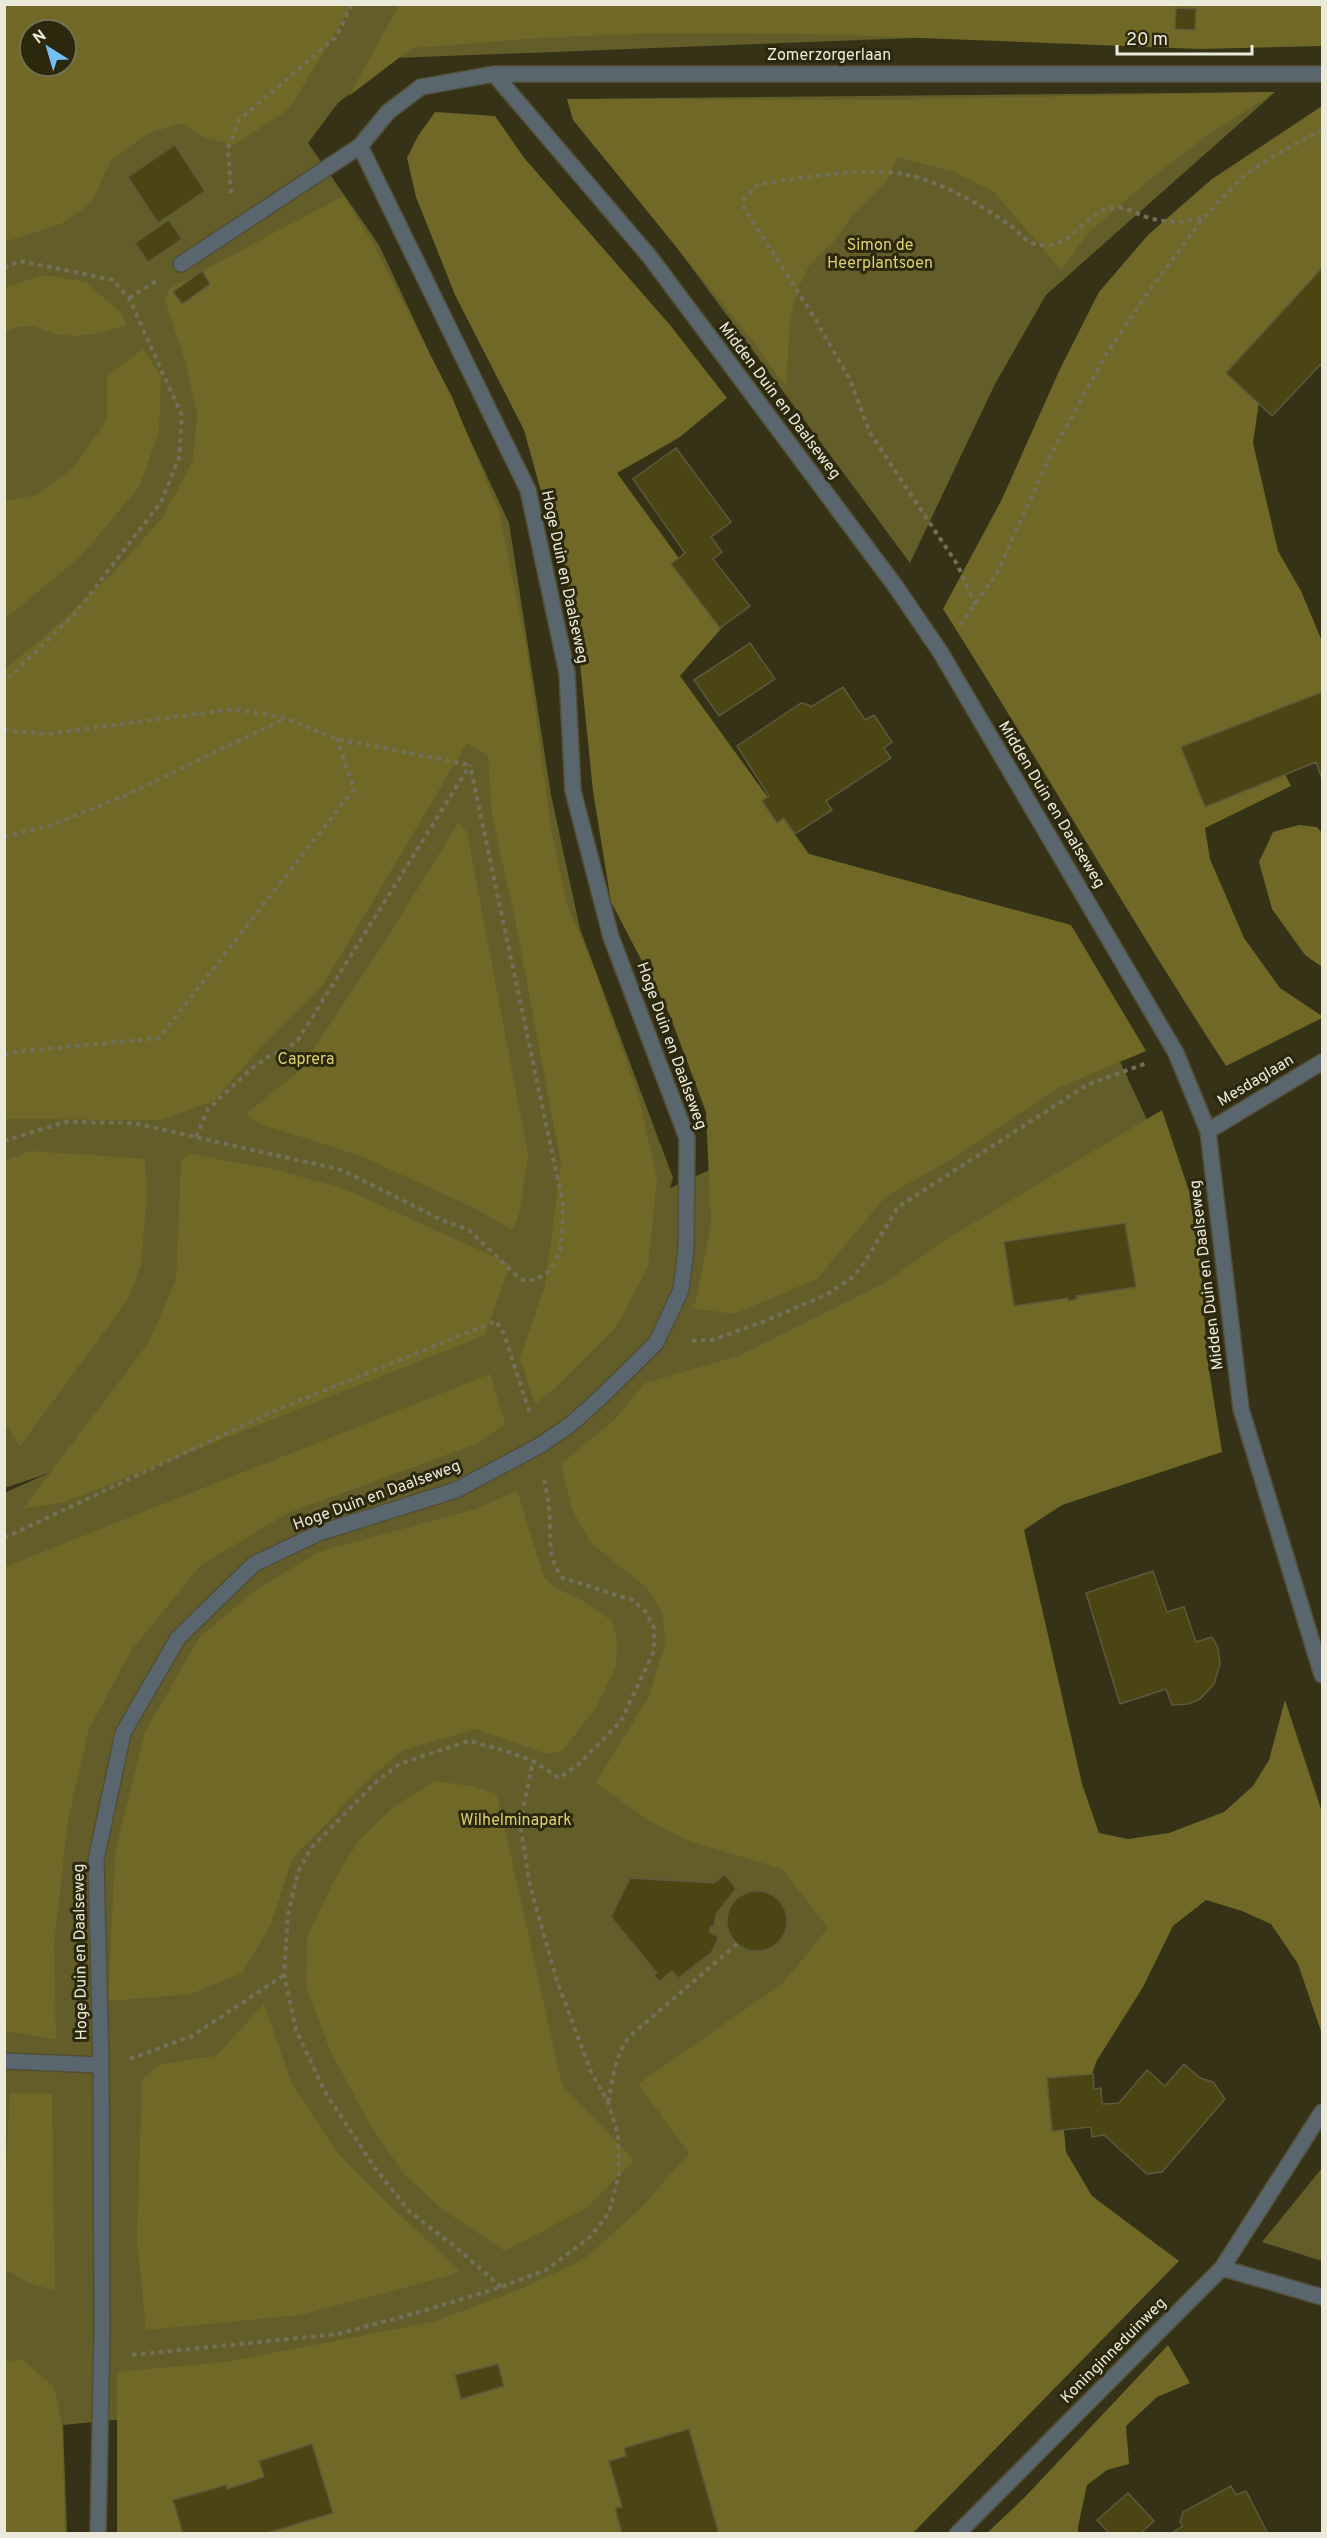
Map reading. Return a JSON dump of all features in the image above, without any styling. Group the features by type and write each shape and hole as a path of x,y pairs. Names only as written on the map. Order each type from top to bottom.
{"street":[{"name":"Zomerzorgerlaan","path":"360,146 388,112 421,87 494,74 1323,74"},
{"name":"Midden Duin en Daalseweg","path":"494,74 650,257 896,586 940,652 1176,1053 1208,1131 1241,1408 1323,1675"},
{"path":"181,264 360,146"},
{"name":"Hoge Duin en Daalseweg","path":"98,2534 102,2358 101,2065 96,1860 123,1733 178,1638 254,1564 318,1533 456,1490 539,1446 570,1425 656,1343 681,1290 686,1250 687,1138 611,937 573,791 567,673 528,490 360,146"},
{"name":"Mesdaglaan","path":"1208,1131 1323,1062"},
{"path":"4,2061 101,2065"},
{"name":"Koninginneduinweg","path":"957,2534 1222,2268 1323,2112"},
{"path":"1222,2268 1323,2297"}],"path":[{"path":"231,203 228,148 239,120 336,37 352,4"},
{"path":"940,652 997,573 1052,454 1106,355 1146,295 1203,218 1246,174 1275,155 1323,130"},
{"path":"975,605 957,564 870,433 850,380 744,208 744,199 758,185 767,183 832,174 906,175 963,196 1013,228 1032,244 1050,247 1063,241 1110,208 1126,208 1148,218 1170,223 1184,223 1203,218"},
{"path":"4,268 20,261 112,280 129,298 182,416 179,458 161,502 75,614 4,682"},
{"path":"129,298 163,276"},
{"path":"4,730 47,734 234,709 285,718 337,739 470,765"},
{"path":"4,837 52,825 126,795 285,718"},
{"path":"4,1055 14,1052 159,1038 354,789 337,739"},
{"path":"4,1141 65,1122 133,1123 342,1170 444,1221 469,1230 525,1281 544,1276 553,1267 562,1245 563,1203 470,765"},
{"path":"196,1137 208,1110 217,1101 251,1069 269,1056 287,1049 298,1040 470,765"},
{"path":"656,1343 712,1340 760,1323 826,1295 858,1271 898,1207 1087,1085 1176,1053"},
{"path":"4,1538 274,1411 496,1321 504,1334 527,1404"},
{"path":"501,2287 458,2249 410,2212 375,2168 324,2092 297,2030 284,1975 288,1915 298,1872 318,1840 376,1781 401,1763 469,1741 533,1761 559,1778 579,1764 621,1721 654,1651 654,1628 646,1612 632,1600 563,1578 551,1558 549,1510"},
{"path":"102,2358 338,2334 501,2287 546,2270 590,2237 609,2213 619,2174 618,2134 608,2102 591,2072 557,1981 530,1886 520,1824 533,1761"},
{"path":"608,2102 617,2059 622,2046 630,2036 737,1944"},
{"path":"125,2060 143,2056 192,2036 284,1975"}],"green space":[{"path":"5,5 903,5 914,38 395,58 338,103 308,143 379,245 509,523 551,795 580,929 673,1178 670,1188 1090,997 1155,1137 896,1296 955,2124 358,2396 63,2425 67,2533 5,2533 4,1493 49,1473 5,1488"},
{"name":"Simon de Heerplantsoen","path":"1275,92 1046,295 995,384 910,563 567,99"},
{"path":"1322,2168 1322,2261 1262,2242"}],"shaded area":[{"path":"5,4 352,5 289,109 234,145 205,138 181,123 147,134 111,160 91,203 61,224 5,242"},
{"path":"399,5 1322,5 1322,46 1200,49 817,34 654,33 539,38 412,48 349,96"},
{"path":"1275,92 1205,137 1149,180 1088,233 1061,270 994,192 952,171 897,157 887,180 851,217 834,241 810,264 799,286 790,322 786,387 752,340 573,120 567,99 883,100"},
{"path":"1322,106 1322,291 1244,372 1261,388 1253,443 1278,551 1301,591 1322,641 1322,699 1263,731 1291,786 1205,828 1210,859 1244,938 1280,988 1322,1018 1226,1066 943,609 1002,499 1060,369 1099,292 1149,234 1212,179"},
{"path":"435,112 495,116 525,159 670,325 727,398 680,437 617,473 726,623 680,676 809,854 1071,925 1146,1051 1058,1088 955,1157 886,1196 817,1279 734,1314 691,1308 696,1301 711,1224 706,1112 669,1013 611,902 593,791 575,614 524,430 455,295 416,197 407,158 418,136"},
{"path":"343,196 372,242 452,397 499,512 526,644 551,828 567,905 596,973 639,1099 657,1178 648,1267 616,1327 553,1390 535,1404 520,1358 545,1286 561,1164 515,919 492,816 488,755 467,743 322,986 262,1046 215,1100 162,1120 5,1119 5,669 45,636 112,574 163,517 193,460 197,414 186,364 165,300 169,289"},
{"path":"44,275 86,282 120,312 127,324 104,332 80,336 63,335 29,326 5,332 5,287"},
{"path":"143,349 161,377 159,432 139,487 81,556 5,619 5,501 36,495 73,468 107,420 107,376"},
{"path":"458,823 467,832 528,1155 520,1211 513,1230 476,1209 361,1156 260,1124 246,1114 299,1071 390,934"},
{"path":"1299,825 1317,827 1322,833 1322,967 1305,955 1272,909 1259,862 1273,832"},
{"path":"1162,1110 1189,1191 1201,1266 1207,1357 1222,1452 1062,1505 1024,1530 1082,1784 1099,1833 1128,1839 1169,1833 1224,1812 1253,1786 1269,1760 1285,1700 1322,1812 1322,2034 1298,1964 1271,1924 1242,1911 1206,1900 1173,1926 1143,1987 1096,2062 1086,2093 1061,2099 1066,2152 1092,2196 1179,2261 913,2533 117,2533 117,2372 226,2362 433,2322 521,2289 586,2258 644,2205 689,2153 638,2084 783,1983 828,1928 782,1869 686,1840 648,1820 596,1783 649,1696 665,1644 663,1613 648,1589 590,1542 572,1509 561,1464 614,1420 645,1383 738,1356 884,1283 948,1238"},
{"path":"31,1151 145,1159 147,1196 141,1264 129,1298 20,1446 5,1424 4,1161"},
{"path":"190,1154 277,1170 345,1189 510,1264 485,1335 65,1502 23,1509 149,1342 176,1280 181,1161"},
{"path":"490,1374 505,1424 479,1443 288,1513 201,1565 130,1652 89,1729 68,1820 54,1945 56,2039 5,2031 5,1567"},
{"path":"517,1491 544,1577 556,1588 581,1600 612,1621 617,1641 616,1667 597,1706 563,1750 547,1754 476,1729 401,1751 365,1783 292,1859 270,1926 242,1973 191,1994 108,2001 115,1854 145,1732 200,1637 253,1592 318,1552 476,1509"},
{"path":"435,1781 471,1786 497,1794 562,2085 634,2160 586,2208 505,2251 442,2209 404,2174 369,2123 330,2050 306,1987 307,1937 334,1881 359,1840 396,1805"},
{"path":"264,2004 292,2084 337,2152 390,2206 460,2271 445,2277 300,2315 146,2330 137,2240 142,2079 161,2064 216,2056"},
{"path":"10,2093 52,2094 55,2291 32,2284 5,2270 5,2186"},
{"path":"1168,2345 1190,2383 1157,2397 1126,2426 1129,2464 1107,2470 1087,2485 1078,2533 987,2533 1024,2498"},
{"path":"23,2360 54,2387 62,2425 65,2533 5,2533 5,2361"}],"building":[{"path":"1176,8 1196,9 1195,30 1175,29"},
{"path":"175,145 205,191 158,223 128,177"},
{"path":"169,220 182,239 148,262 135,243"},
{"path":"1322,268 1322,366 1320,365 1272,416 1226,373"},
{"path":"202,271 210,284 182,304 173,292"},
{"path":"676,448 731,522 711,537 722,552 713,559 750,606 720,628 671,564 685,553 633,479"},
{"path":"750,643 775,679 719,716 694,680"},
{"path":"843,687 865,720 874,715 892,742 884,748 891,758 826,801 832,810 795,834 784,818 777,823 762,801 769,796 737,746 801,703 811,707"},
{"path":"1322,692 1322,779 1316,762 1205,807 1181,747"},
{"path":"1125,1223 1136,1287 1076,1296 1077,1299 1068,1301 1068,1298 1014,1306 1004,1242"},
{"path":"1153,1571 1167,1612 1184,1607 1196,1642 1212,1637 1218,1648 1220,1664 1214,1684 1200,1699 1188,1704 1172,1705 1166,1689 1120,1704 1086,1593"},
{"path":"725,1874 736,1889 716,1914 714,1927 711,1926 709,1932 719,1937 711,1953 678,1978 672,1971 659,1982 654,1975 657,1973 611,1917 630,1878 714,1883"},
{"path":"757,1891 778,1900 787,1921 778,1942 757,1951 736,1942 727,1921 736,1900"},
{"path":"1184,2064 1200,2078 1213,2082 1225,2099 1162,2172 1147,2174 1104,2135 1092,2137 1091,2127 1052,2131 1047,2078 1093,2074 1094,2089 1101,2088 1102,2104 1119,2103 1147,2070 1165,2086"},
{"path":"498,2364 504,2386 461,2399 455,2375"},
{"path":"689,2429 719,2534 622,2534 615,2508 622,2507 609,2461 626,2456 624,2448"},
{"path":"312,2444 333,2513 264,2534 183,2534 173,2500 226,2485 227,2489 264,2477 259,2461"},
{"path":"1231,2486 1236,2495 1246,2491 1268,2534 1170,2534 1183,2526 1180,2522 1183,2512"},
{"path":"1128,2493 1154,2521 1140,2534 1110,2534 1097,2520"}],"park label":[{"name":"Caprera","path":"306,1060"},
{"name":"Wilhelminapark","path":"516,1821"}]}
